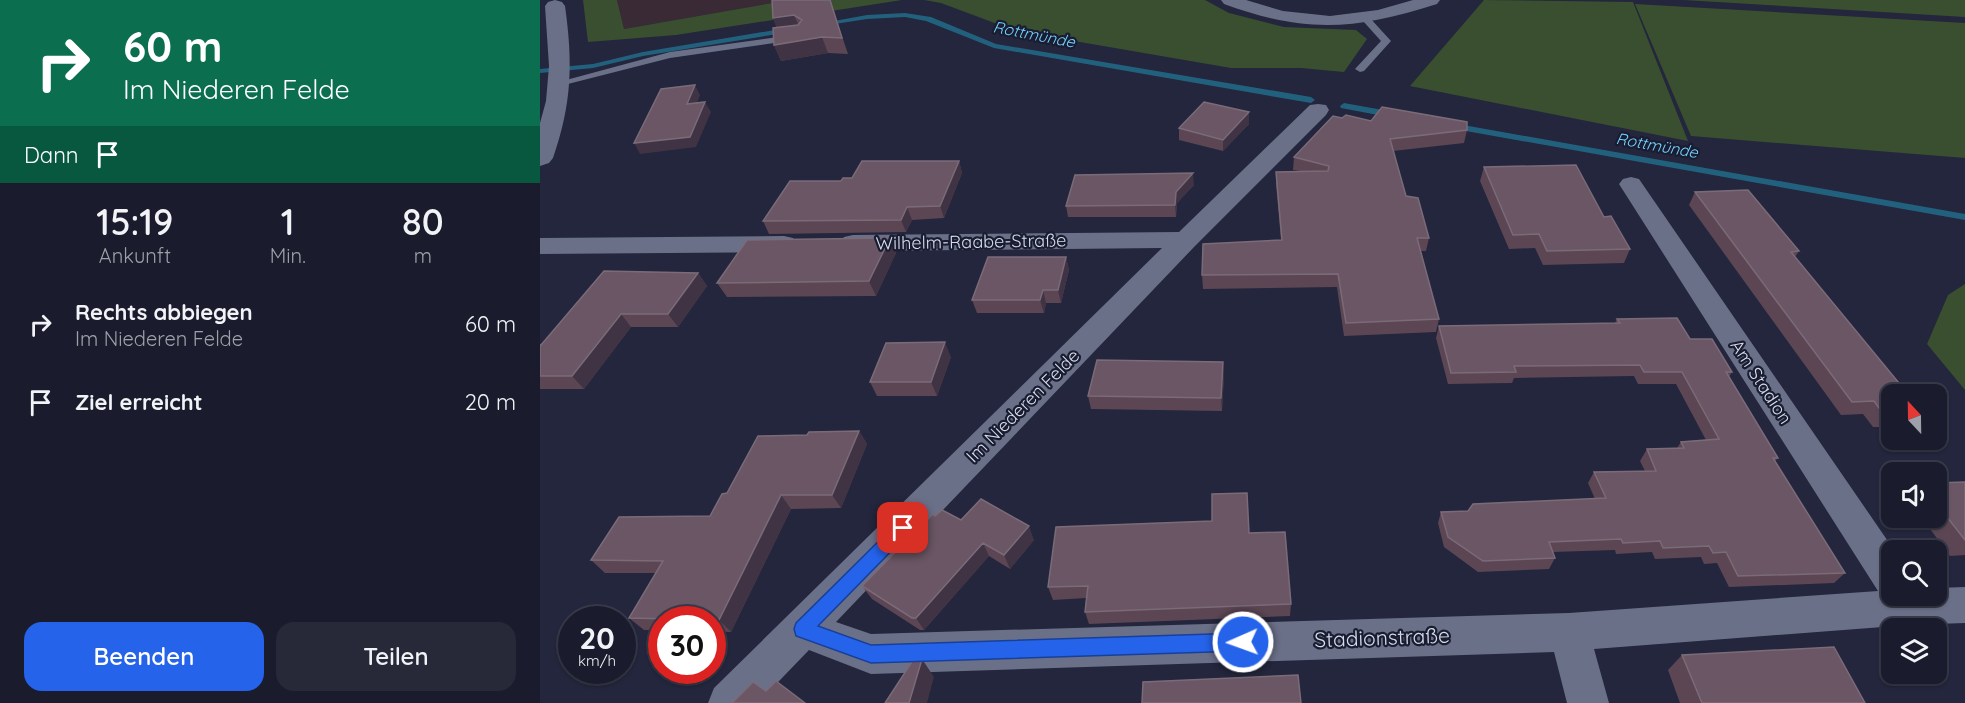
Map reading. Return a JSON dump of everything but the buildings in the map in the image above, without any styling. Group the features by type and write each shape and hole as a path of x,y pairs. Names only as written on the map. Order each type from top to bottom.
{"street":[{"path":"1230,0 1277,16 1306,21 1366,19 1431,0"},
{"path":"541,153 551,132 561,72 554,2"},
{"name":"Im Niederen Felde","path":"729,703 1186,240 1318,110"},
{"name":"Am Stadion","path":"1631,184 1881,564"},
{"name":"Wilhelm-Raabe-Straße","path":"540,246 1186,240"},
{"name":"Stadionstraße","path":"803,629 871,654 1569,632 1881,596"},
{"name":"Stadionstraße","path":"1947,602 1965,605"},
{"path":"1569,632 1588,703"}],"lane":[{"path":"1360,69 1386,41 1366,19"},
{"path":"561,72 801,36"}],"shaded area":[{"path":"617,0 789,0 624,29"}],"green space":[{"path":"583,0 617,0 624,29 789,0 902,0 676,35 588,42"},
{"path":"924,0 1205,0 1229,13 1284,27 1356,30 1367,39 1344,72 1301,68 1231,68 1016,31 941,3"},
{"path":"1484,0 1633,2 1688,141 1410,86"},
{"path":"1683,0 1965,0 1965,17"},
{"path":"1635,4 1965,23 1965,158 1691,136"},
{"path":"1965,284 1965,390 1927,344 1948,295"}],"waterway":[{"name":"Rottmünde","path":"822,24 867,17 905,15 928,19 994,46 1311,100"},
{"name":"Rottmünde","path":"540,71 593,66 643,54 787,30"},
{"name":"Rottmünde","path":"1344,106 1394,115"},
{"name":"Rottmünde","path":"1452,126 1965,217"}],"route":[{"path":"903,528 803,629 871,654 1243,642"}]}
